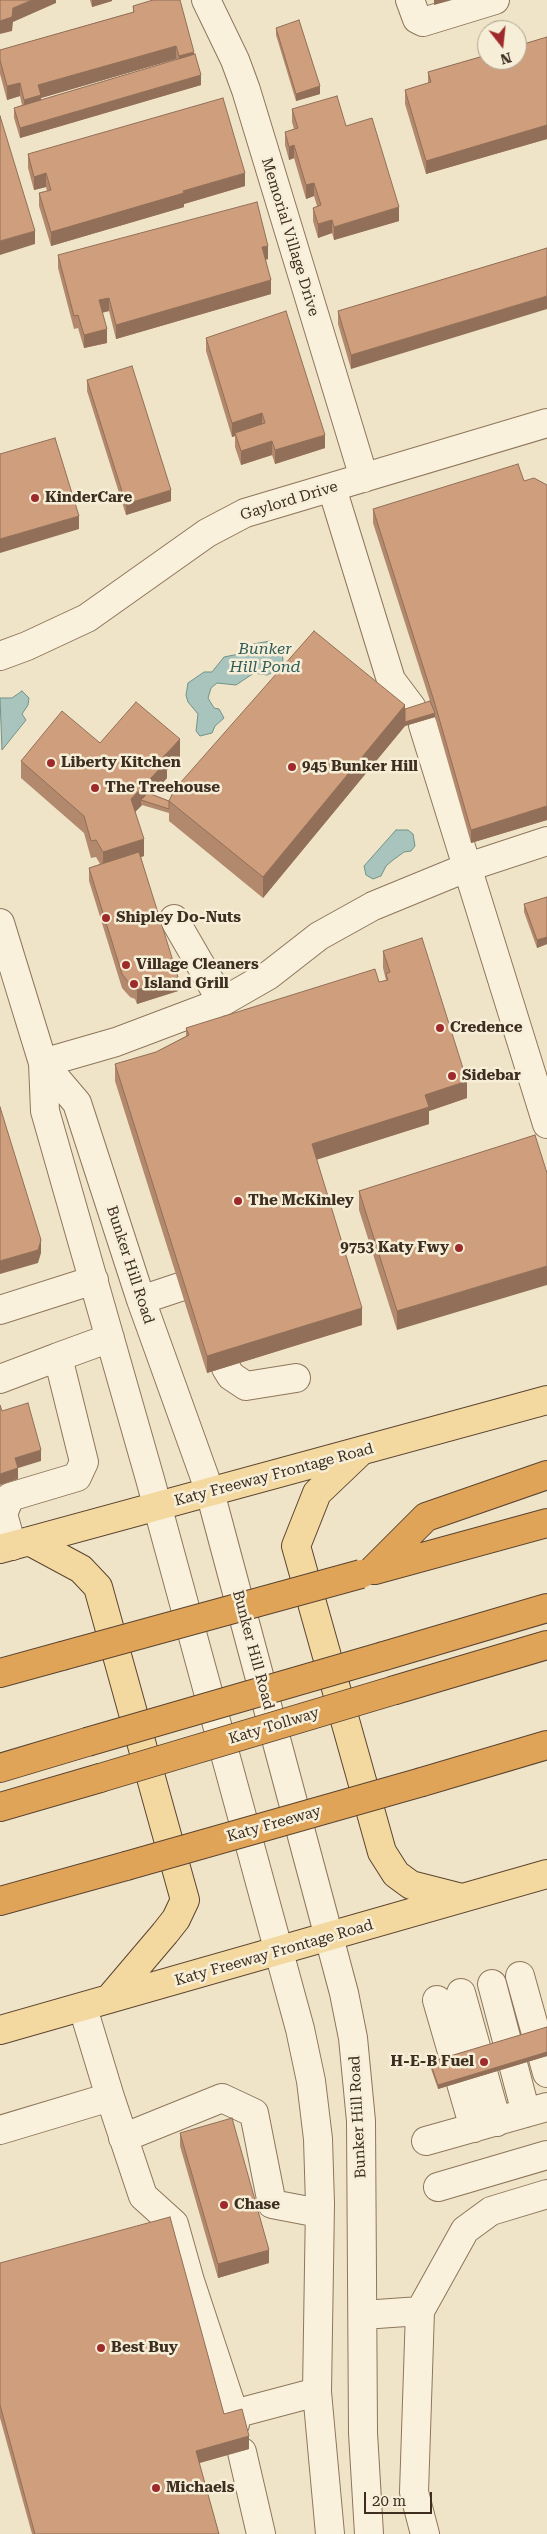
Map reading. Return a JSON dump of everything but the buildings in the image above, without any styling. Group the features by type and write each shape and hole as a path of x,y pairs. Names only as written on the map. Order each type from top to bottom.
{"highway":[{"path":"367,1572 426,1517 547,1476"},
{"path":"0,1673 547,1523"},
{"path":"0,1768 547,1608"},
{"name":"Katy Tollway","path":"0,1807 547,1645"},
{"name":"Katy Freeway","path":"0,1901 547,1745"}],"main road":[{"name":"Katy Freeway Frontage Road","path":"14,1545 547,1400"},
{"path":"362,1450 317,1493 296,1546 382,1852 396,1874 411,1885 462,1898"},
{"path":"14,1545 81,1569 98,1587 184,1900 176,1919 109,1999"},
{"name":"Katy Freeway Frontage Road","path":"0,2030 83,2008 547,1874"}],"street":[{"name":"Memorial Village Drive","path":"206,0 235,60 246,90 364,478"},
{"path":"410,0 417,20 423,22 495,0"},
{"name":"Gaylord Drive","path":"0,656 28,646 87,618 206,533 245,513 547,423"},
{"path":"332,488 391,680 417,716 468,867 547,1124"},
{"path":"43,1063 116,1042 222,1002 269,975 319,936 373,906 468,867 547,842"},
{"path":"174,919 222,1002"},
{"name":"Bunker Hill Road","path":"0,923 43,1063 45,1111 158,1506 311,2081 318,2139 317,2392 330,2534"},
{"name":"Bunker Hill Road","path":"43,1063 77,1103 141,1300 210,1492 330,1937 351,2030 359,2087 363,2433 369,2534"},
{"path":"0,1310 94,1280"},
{"path":"141,1300 180,1288"},
{"path":"0,1379 110,1338"},
{"path":"14,1545 3,1514 10,1497 77,1477 84,1462 58,1357"},
{"path":"226,1368 230,1376 246,1386 296,1378"},
{"path":"520,1976 547,2073"},
{"path":"426,2141 537,2110 492,1984"},
{"path":"449,1996 485,2125"},
{"path":"83,2008 142,2196 174,2224 190,2281 235,2419 317,2392"},
{"path":"0,2130 110,2097"},
{"path":"123,2138 222,2098 254,2113 272,2204 319,2213"},
{"path":"438,2187 547,2156"},
{"path":"425,2534 414,2492 420,2311 465,2230 491,2210 547,2194"},
{"path":"362,2315 420,2311"},
{"path":"242,2452 261,2534"}],"water":[{"name":"Bunker Hill Pond","path":"270,641 282,652 283,660 279,669 267,675 254,673 236,685 217,683 211,688 208,698 214,708 219,709 224,718 215,726 212,733 200,736 196,731 198,714 188,702 186,695 188,683 204,672 212,672 224,657 244,653 253,644"},
{"path":"22,691 29,698 28,705 22,714 26,720 2,750 0,698 12,698"},
{"path":"396,830 408,830 413,834 415,846 411,851 404,852 386,866 381,876 373,879 366,875 364,866"}],"place":[{"name":"KinderCare","path":"35,498"},
{"name":"Liberty Kitchen","path":"51,763"},
{"name":"945 Bunker Hill","path":"292,767"},
{"name":"The Treehouse","path":"95,788"},
{"name":"Shipley Do-Nuts","path":"106,918"},
{"name":"Village Cleaners","path":"126,965"},
{"name":"Island Grill","path":"134,984"},
{"name":"Credence","path":"440,1028"},
{"name":"Sidebar","path":"452,1076"},
{"name":"The McKinley","path":"238,1201"},
{"name":"9753 Katy Fwy","path":"459,1248"},
{"name":"H-E-B Fuel","path":"484,2062"},
{"name":"Chase","path":"224,2205"},
{"name":"Best Buy","path":"101,2348"},
{"name":"Michaels","path":"156,2488"}]}
